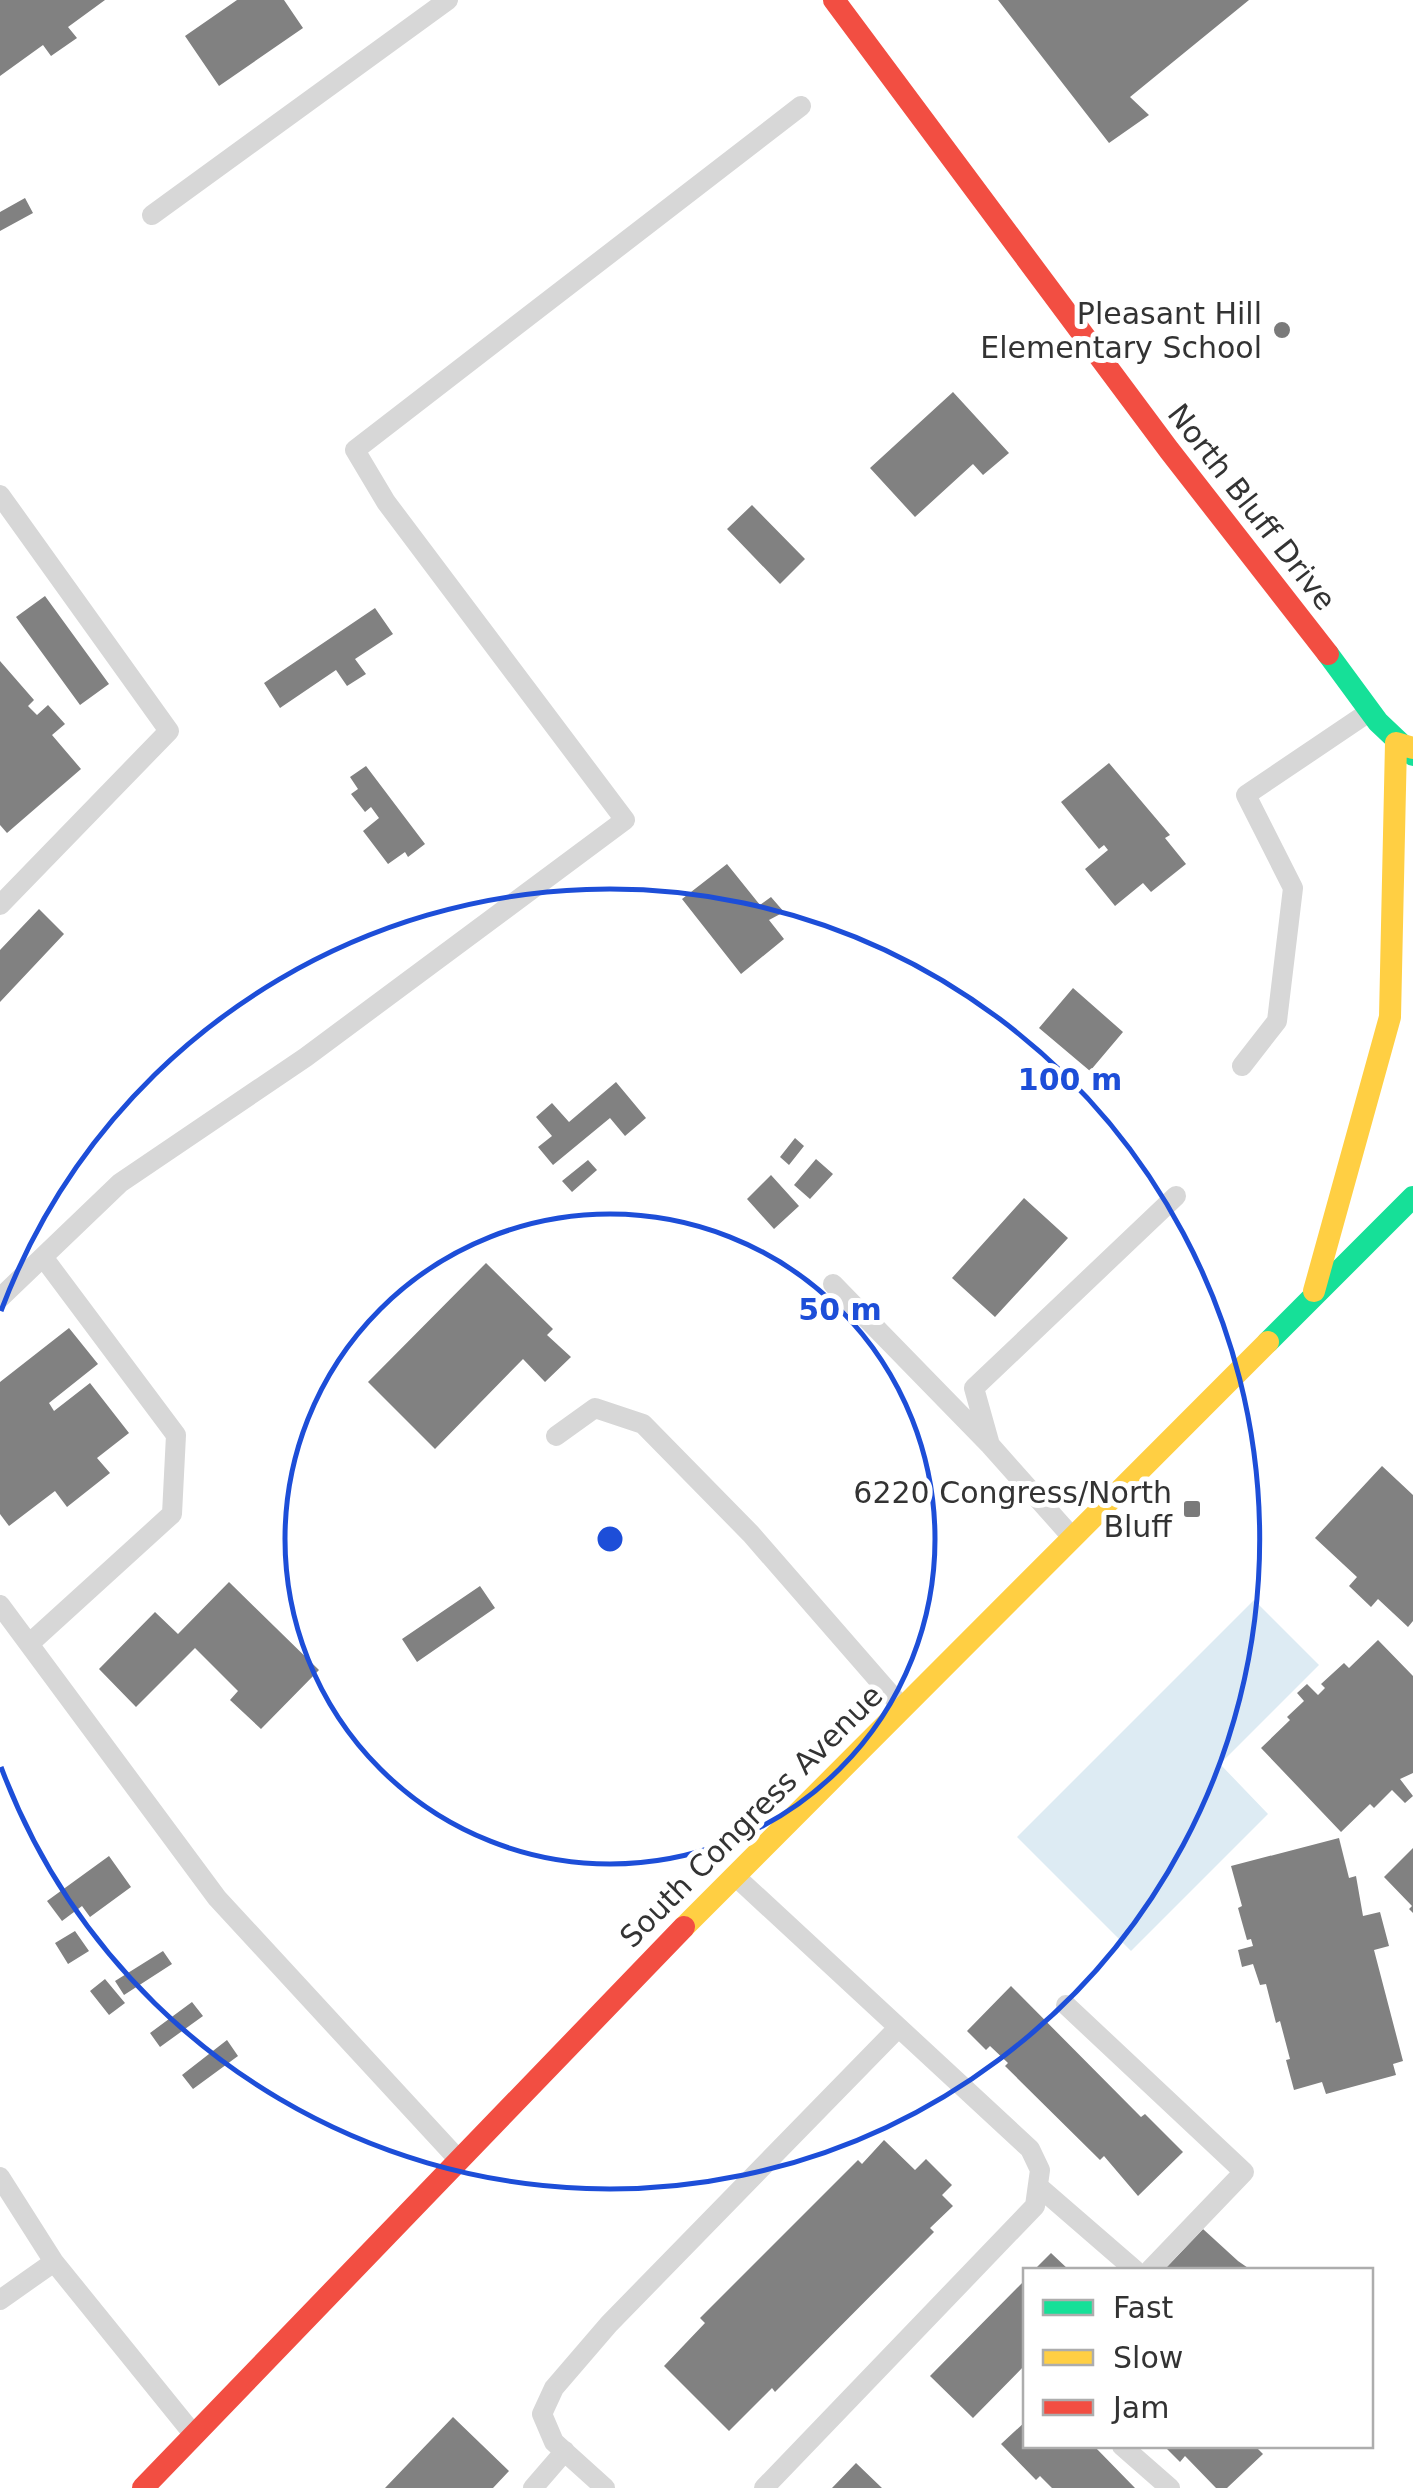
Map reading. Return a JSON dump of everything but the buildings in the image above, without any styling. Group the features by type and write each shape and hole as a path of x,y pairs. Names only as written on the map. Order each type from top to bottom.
{"main road":[{"name":"North Bluff Drive","path":"834,0 1369,712 1407,748"},
{"path":"1313,1294 1390,1017 1407,748"},
{"name":"South Congress Avenue","path":"143,2488 734,1875 1413,1197"}],"lane":[{"path":"152,216 448,0"},
{"path":"0,1298 120,1183 306,1058 625,820 386,502 356,450 802,106"},
{"path":"0,495 169,732 0,904"},
{"path":"1242,1066 1277,1021 1293,888 1246,796 1369,712"},
{"path":"990,1445 974,1388 1176,1196"},
{"path":"29,1644 172,1514 176,1435 43,1257"},
{"path":"833,1284 990,1445 1074,1539"},
{"path":"556,1436 596,1408 643,1424 751,1534 901,1707"},
{"path":"0,1605 217,1898 458,2159"},
{"path":"734,1875 1030,2149 1040,2170 1035,2206 764,2488"},
{"path":"1066,2005 1244,2172 1152,2268"},
{"path":"605,2488 554,2442 542,2414 554,2388 609,2324 898,2028"},
{"path":"0,2177 54,2262 194,2435"},
{"path":"1038,2186 1133,2268"},
{"path":"0,2300 54,2262"},
{"path":"1124,2448 1170,2488"},
{"path":"532,2488 565,2451"}],"shaded area":[{"path":"1254,1600 1319,1665 1220,1764 1268,1814 1131,1951 1017,1837"}],"traffic: fast":[{"path":"1328,654 1378,722 1413,755"},
{"path":"1268,1342 1413,1197"}],"traffic: slow":[{"path":"1314,1291 1390,1017 1396,743 1413,748"},
{"path":"684,1927 1268,1342"}],"traffic: jam":[{"path":"834,0 1169,450 1328,654"},
{"path":"143,2488 684,1927"}],"place":[{"name":"Pleasant Hill Elementary School","path":"1282,330"},
{"name":"6220 Congress/North Bluff","path":"1192,1509"}]}
